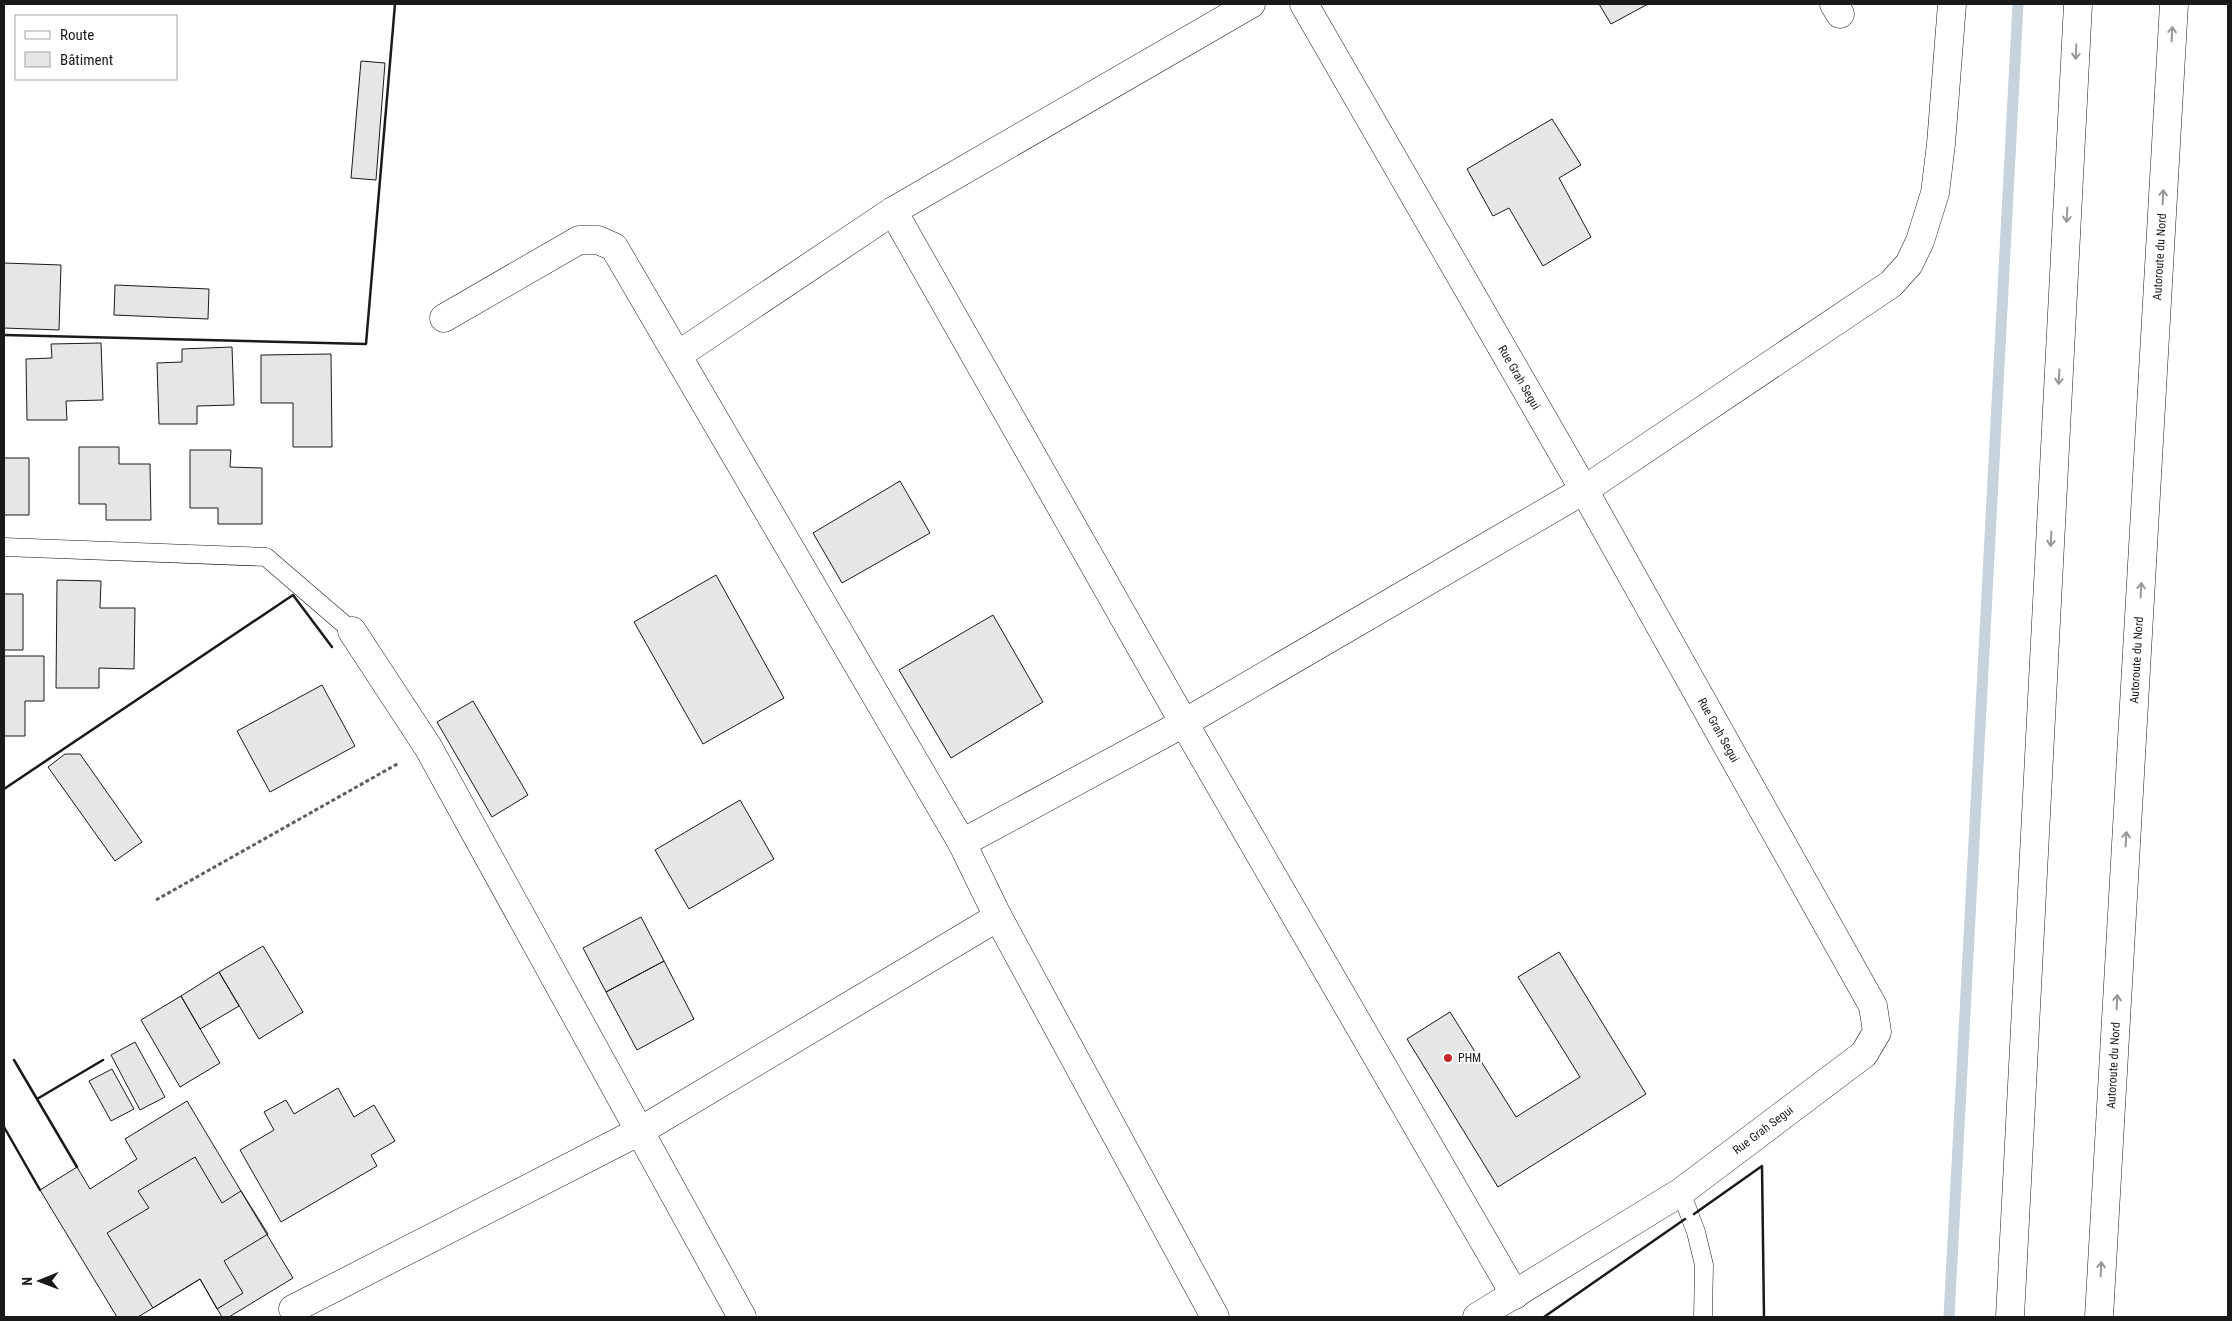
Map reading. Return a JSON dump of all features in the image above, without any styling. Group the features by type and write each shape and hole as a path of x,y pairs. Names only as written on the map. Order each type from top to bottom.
{"main road":[{"path":"678,355 893,211 1251,4"},
{"name":"Rue Grah Segui","path":"1304,4 1584,490 1873,1006 1877,1032 1864,1054 1681,1192 1477,1317"},
{"path":"962,843 1184,723 1584,490 1891,284 1909,264 1920,240 1935,193 1941,144 1952,4"},
{"path":"2010,1317 2078,4"},
{"name":"Autoroute du Nord","path":"2098,1317 2174,4"},
{"path":"893,211 1184,723 1515,1295"},
{"path":"444,318 579,240 598,240 614,248 962,843 998,917 1215,1317"},
{"path":"352,631 428,747 742,1317"},
{"path":"293,1309 640,1132 998,917"}],"lane":[{"path":"4,547 266,557 352,631"},
{"path":"1681,1192 1696,1232 1704,1265 1703,1317"}],"path":[{"path":"156,900 428,747"}],"building":[{"path":"1599,4 1648,4 1611,24"},
{"path":"361,61 385,63 376,180 351,178"},
{"path":"1552,119 1581,165 1559,178 1591,237 1543,266 1509,208 1493,216 1467,169"},
{"path":"4,263 61,265 59,330 4,328"},
{"path":"115,285 209,289 208,319 114,315"},
{"path":"101,343 103,400 66,401 67,420 27,420 26,359 52,358 51,344"},
{"path":"232,347 234,405 197,406 197,424 159,424 157,363 182,362 182,349"},
{"path":"331,354 332,447 293,447 293,403 261,403 261,355"},
{"path":"79,447 119,447 119,464 150,464 151,520 106,520 106,504 79,504"},
{"path":"190,450 231,450 230,467 262,468 262,524 218,524 218,508 190,508"},
{"path":"4,458 29,458 29,515 4,515"},
{"path":"900,481 930,533 842,583 813,533"},
{"path":"716,575 784,698 703,744 634,622"},
{"path":"57,580 101,581 100,608 135,608 134,669 99,668 99,688 56,688"},
{"path":"4,594 23,594 23,650 4,650"},
{"path":"993,615 1043,702 951,758 899,670"},
{"path":"4,656 44,656 44,701 25,701 25,736 4,736"},
{"path":"322,685 355,746 270,792 237,731"},
{"path":"473,701 528,795 492,817 437,722"},
{"path":"65,754 80,754 142,842 115,861 48,767"},
{"path":"740,800 774,859 689,909 655,850"},
{"path":"641,917 664,961 606,992 583,948"},
{"path":"263,946 303,1012 259,1039 219,972"},
{"name":"PHM","path":"1559,952 1646,1094 1498,1187 1407,1039 1450,1012 1516,1117 1580,1077 1518,977"},
{"path":"664,961 694,1019 637,1050 606,992"},
{"path":"219,972 239,1006 200,1029 181,996"},
{"path":"181,996 220,1063 180,1087 141,1020"},
{"path":"135,1042 165,1097 140,1110 111,1055"},
{"path":"112,1069 134,1109 111,1121 89,1081"},
{"path":"338,1088 354,1117 374,1105 395,1141 371,1155 377,1166 281,1222 240,1150 274,1130 264,1112 286,1100 294,1114"},
{"path":"187,1101 293,1278 229,1317 222,1317 200,1279 138,1317 117,1317 40,1190 77,1167 90,1189 137,1159 125,1139"},
{"path":"195,1157 222,1203 241,1191 268,1234 224,1261 243,1293 217,1309 200,1279 153,1308 107,1233 149,1208 138,1191"}],"waterway":[{"path":"1949,1317 2018,4"}],"wall":[{"path":"4,335 366,344 395,4"},
{"path":"4,789 293,595 332,647"},
{"path":"14,1060 77,1167"},
{"path":"37,1099 103,1060"},
{"path":"4,1127 40,1190"},
{"path":"1694,1214 1762,1166 1764,1317"},
{"path":"1544,1317 1685,1219"}],"place":[{"name":"PHM","path":"1448,1058"}]}
